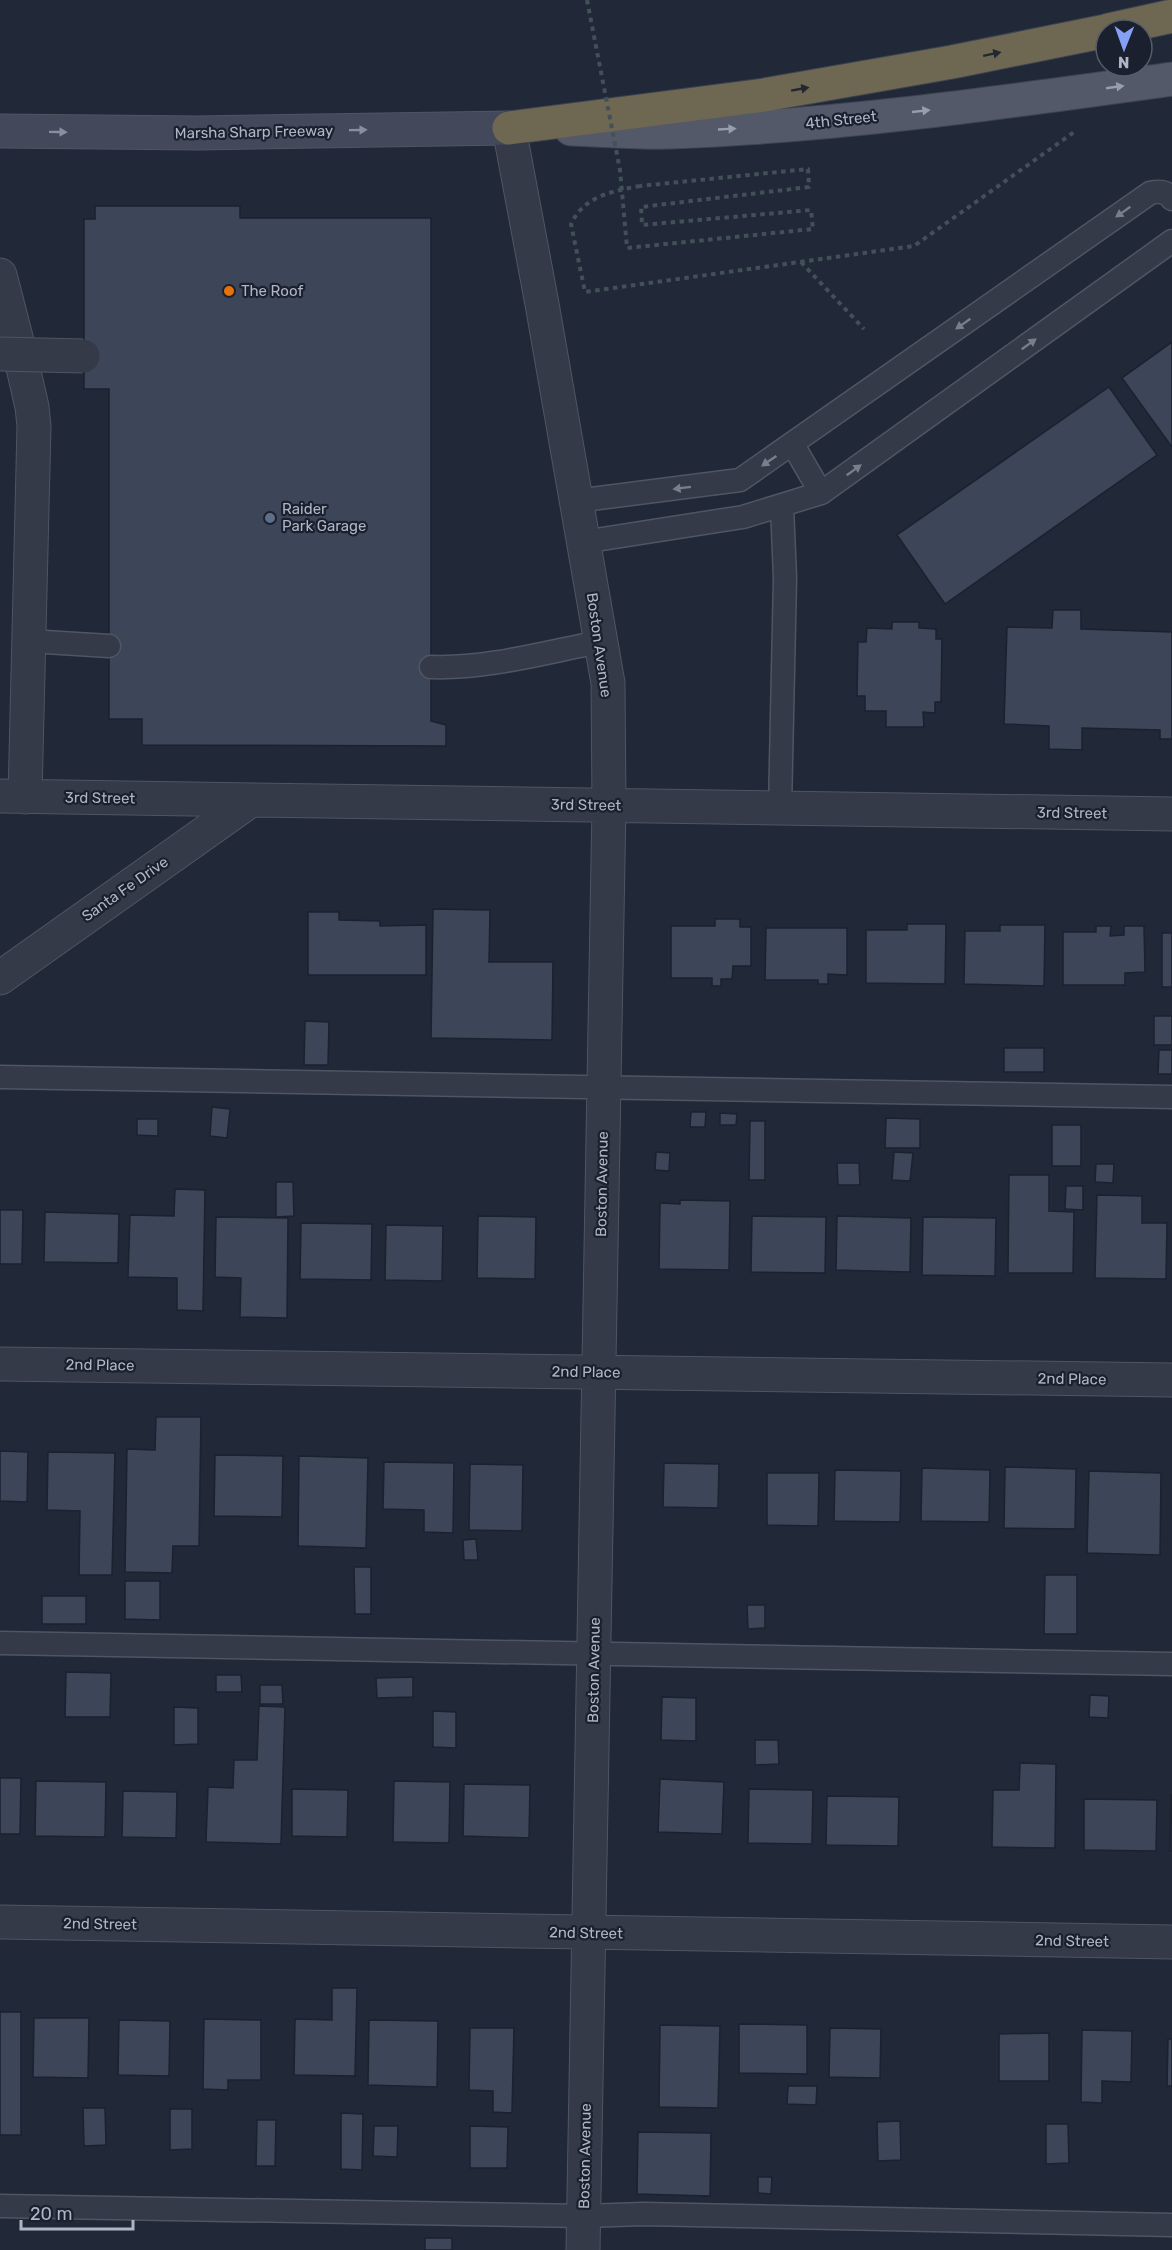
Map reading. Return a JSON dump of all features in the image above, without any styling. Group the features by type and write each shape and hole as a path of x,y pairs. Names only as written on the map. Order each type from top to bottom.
{"highway":[{"path":"1154,20 1172,16"},
{"path":"509,128 764,95 952,62 1094,33"}],"main road":[{"name":"4th Street","path":"509,128 669,132 775,126 1023,100 1172,79"},
{"name":"Marsha Sharp Freeway","path":"0,131 199,133 509,128"}],"street":[{"name":"Boston Avenue","path":"509,128 608,683 609,805 583,2250"},
{"path":"0,275 13,354 32,407 34,426 29,641 12,796"},
{"path":"13,354 83,356"},
{"name":"3rd Street","path":"12,796 1172,814"},
{"name":"Santa Fe Drive","path":"0,978 250,800"},
{"name":"2nd Place","path":"0,1364 1172,1380"},
{"name":"2nd Street","path":"0,1922 1172,1942"}],"lane":[{"path":"576,501 740,480 1150,193 1160,191 1172,199"},
{"path":"583,542 743,518 821,493 1172,241"},
{"path":"793,445 821,493"},
{"path":"780,808 785,578 782,506"},
{"path":"29,641 109,646"},
{"path":"431,667 457,668 488,664 600,642"},
{"path":"0,1077 1172,1097"},
{"path":"0,1643 1172,1664"},
{"path":"0,2206 584,2216 656,2214 1172,2225"}],"path":[{"path":"587,0 620,170 627,248 813,229 811,210 642,225 641,207 809,187 808,169 640,186 603,194 576,213 571,224 585,292 914,246 1083,125"},
{"path":"801,262 864,328"}],"building":[{"name":"Raider Park Garage","path":"95,206 240,206 240,218 431,218 431,721 446,725 446,746 142,745 142,719 109,719 109,389 84,389 84,219 95,219"},
{"path":"1172,342 1172,447 1122,378"},
{"path":"1109,387 1157,455 945,604 897,535"},
{"path":"1053,610 1081,610 1081,629 1172,632 1172,739 1160,739 1160,730 1082,728 1082,750 1049,749 1049,726 1004,724 1007,627 1052,628"},
{"path":"892,622 919,622 919,628 936,629 936,639 942,639 941,702 935,702 935,713 923,712 924,727 886,727 886,711 865,711 865,696 857,696 858,642 866,642 867,628 892,629"},
{"path":"433,909 490,910 489,962 553,962 552,1040 431,1038"},
{"path":"308,912 339,912 339,920 380,921 380,926 426,925 426,975 308,975"},
{"path":"715,919 740,919 740,927 751,927 751,966 733,966 732,979 721,979 721,986 712,986 712,978 671,978 671,926 715,926"},
{"path":"907,924 946,924 945,984 866,983 866,930 907,930"},
{"path":"1000,925 1045,925 1044,986 964,984 965,931 1000,931"},
{"path":"1096,926 1111,926 1110,936 1124,935 1124,926 1144,926 1145,972 1125,973 1125,985 1063,985 1063,932 1096,932"},
{"path":"766,928 847,928 847,975 828,974 828,984 818,984 818,980 765,980"},
{"path":"1162,933 1172,933 1172,987 1162,987"},
{"path":"1154,1016 1172,1016 1172,1045 1154,1045"},
{"path":"305,1021 329,1022 328,1065 304,1065"},
{"path":"1004,1048 1044,1048 1044,1072 1004,1072"},
{"path":"1159,1050 1172,1050 1172,1074 1158,1074"},
{"path":"212,1107 230,1109 227,1138 210,1136"},
{"path":"691,1112 706,1112 705,1127 690,1127"},
{"path":"720,1113 737,1114 736,1125 720,1125"},
{"path":"886,1118 920,1119 920,1148 885,1148"},
{"path":"137,1119 158,1119 158,1136 137,1135"},
{"path":"750,1121 765,1121 765,1180 749,1180"},
{"path":"1052,1125 1081,1125 1081,1166 1052,1166"},
{"path":"656,1152 670,1153 669,1171 655,1170"},
{"path":"894,1152 913,1153 910,1181 892,1180"},
{"path":"837,1163 859,1163 860,1185 838,1185"},
{"path":"1096,1164 1114,1164 1113,1183 1095,1182"},
{"path":"1009,1175 1049,1175 1049,1211 1074,1212 1073,1273 1008,1273"},
{"path":"276,1182 293,1182 294,1216 276,1217"},
{"path":"1066,1186 1083,1186 1083,1210 1065,1209"},
{"path":"175,1189 205,1190 203,1311 177,1310 177,1278 128,1277 130,1215 174,1216"},
{"path":"1097,1195 1142,1196 1142,1223 1167,1223 1166,1279 1095,1278"},
{"path":"680,1200 730,1201 729,1270 659,1269 660,1203 680,1204"},
{"path":"0,1210 23,1210 22,1264 0,1264"},
{"path":"45,1212 119,1214 118,1263 44,1262"},
{"path":"478,1216 536,1217 535,1279 477,1278"},
{"path":"752,1216 826,1217 825,1273 751,1272"},
{"path":"837,1216 911,1218 910,1272 836,1270"},
{"path":"216,1217 288,1218 287,1318 240,1317 241,1278 215,1277"},
{"path":"923,1217 996,1218 995,1276 922,1275"},
{"path":"301,1223 372,1224 371,1280 300,1279"},
{"path":"386,1225 443,1226 442,1281 385,1280"},
{"path":"156,1417 201,1417 199,1546 173,1546 172,1573 125,1572 127,1449 155,1450"},
{"path":"0,1451 28,1452 27,1502 0,1501"},
{"path":"48,1452 115,1453 112,1575 79,1575 80,1511 47,1510"},
{"path":"215,1455 283,1456 282,1517 214,1516"},
{"path":"299,1456 368,1458 366,1548 298,1546"},
{"path":"384,1462 454,1463 453,1533 424,1532 424,1510 383,1509"},
{"path":"664,1463 719,1464 718,1508 663,1507"},
{"path":"470,1464 523,1465 522,1531 469,1530"},
{"path":"1005,1467 1076,1469 1075,1529 1004,1528"},
{"path":"922,1468 990,1470 989,1522 921,1521"},
{"path":"835,1470 901,1471 900,1522 834,1521"},
{"path":"1089,1471 1161,1473 1160,1555 1087,1553"},
{"path":"767,1473 819,1473 818,1526 767,1525"},
{"path":"476,1539 478,1560 464,1560 463,1540"},
{"path":"354,1567 371,1567 371,1614 355,1614"},
{"path":"1045,1575 1077,1575 1077,1634 1044,1634"},
{"path":"125,1581 160,1581 160,1620 125,1619"},
{"path":"42,1596 86,1596 86,1624 42,1624"},
{"path":"747,1605 765,1605 765,1628 748,1629"},
{"path":"66,1672 111,1673 110,1717 65,1717"},
{"path":"216,1675 241,1675 242,1692 216,1692"},
{"path":"413,1677 413,1697 377,1698 376,1678"},
{"path":"260,1685 282,1685 283,1704 260,1704"},
{"path":"1090,1695 1109,1696 1108,1718 1089,1717"},
{"path":"662,1697 696,1698 696,1741 661,1740"},
{"path":"259,1706 285,1707 281,1844 206,1842 208,1787 233,1788 234,1760 257,1760"},
{"path":"174,1707 198,1708 198,1744 174,1745"},
{"path":"433,1711 456,1712 456,1748 433,1747"},
{"path":"755,1740 778,1740 779,1764 755,1765"},
{"path":"1020,1763 1056,1764 1055,1848 992,1847 993,1790 1019,1790"},
{"path":"0,1778 21,1778 20,1834 0,1834"},
{"path":"660,1779 724,1782 722,1834 658,1832"},
{"path":"36,1781 106,1782 105,1837 35,1836"},
{"path":"394,1781 450,1782 449,1843 393,1842"},
{"path":"464,1784 530,1785 529,1838 463,1836"},
{"path":"292,1789 348,1790 347,1837 292,1836"},
{"path":"749,1789 813,1790 812,1844 748,1843"},
{"path":"123,1791 177,1792 176,1838 122,1837"},
{"path":"1171,1795 1172,1851 1170,1851"},
{"path":"827,1796 899,1797 898,1846 826,1845"},
{"path":"1084,1799 1157,1800 1156,1851 1084,1850"},
{"path":"332,1988 357,1988 355,2076 294,2075 295,2019 332,2020"},
{"path":"0,2012 21,2012 21,2135 0,2135"},
{"path":"34,2018 89,2018 88,2078 33,2077"},
{"path":"204,2019 261,2020 261,2080 228,2080 228,2090 203,2089"},
{"path":"119,2020 170,2021 169,2076 118,2075"},
{"path":"369,2020 438,2021 437,2087 368,2085"},
{"path":"739,2024 807,2025 807,2074 739,2073"},
{"path":"660,2025 720,2026 718,2108 659,2107"},
{"path":"470,2028 514,2028 512,2113 493,2112 493,2091 469,2090"},
{"path":"830,2028 881,2029 880,2078 829,2077"},
{"path":"1082,2030 1132,2031 1131,2082 1102,2081 1102,2103 1081,2102"},
{"path":"1049,2033 1049,2081 999,2081 999,2034"},
{"path":"1168,2039 1172,2039 1172,2086 1167,2086"},
{"path":"788,2086 817,2086 816,2105 787,2104"},
{"path":"83,2108 105,2108 106,2145 84,2146"},
{"path":"170,2109 192,2109 192,2149 170,2150"},
{"path":"341,2113 363,2114 362,2170 341,2169"},
{"path":"257,2120 276,2120 275,2166 256,2166"},
{"path":"900,2121 901,2160 878,2161 877,2122"},
{"path":"1046,2124 1068,2124 1069,2163 1046,2164"},
{"path":"374,2126 398,2126 397,2157 373,2156"},
{"path":"470,2126 508,2127 507,2168 470,2168"},
{"path":"638,2132 711,2133 710,2196 637,2194"},
{"path":"758,2177 772,2177 771,2194 758,2193"},
{"path":"425,2238 452,2238 452,2250 425,2250"}],"place":[{"name":"The Roof","path":"229,291"},
{"name":"Raider Park Garage","path":"270,518"}]}
